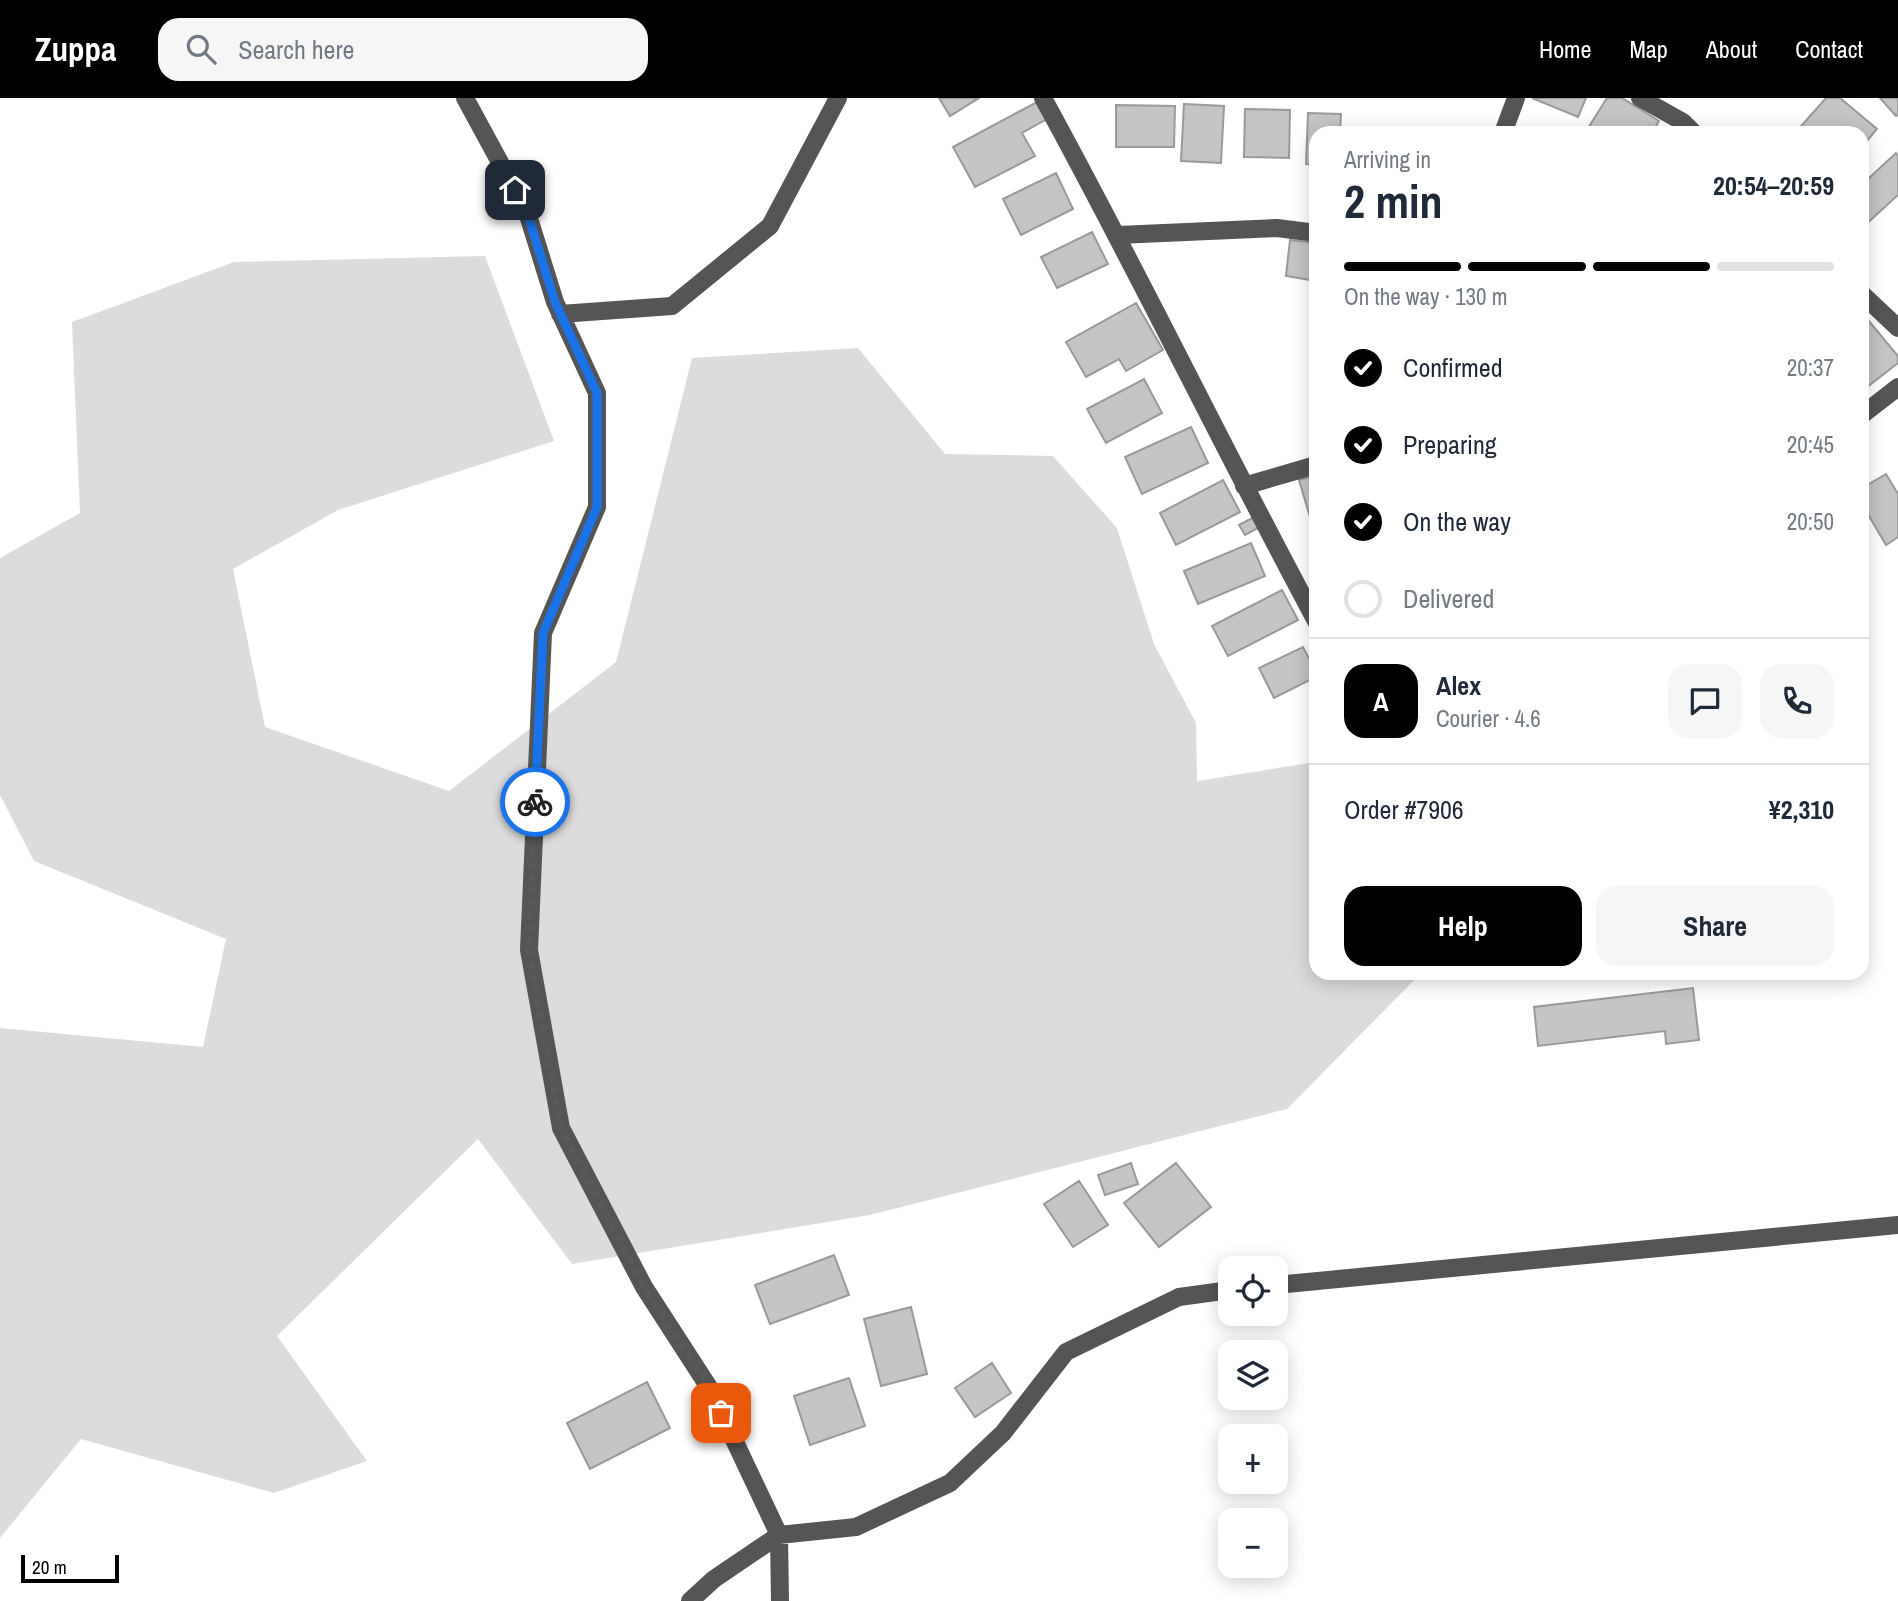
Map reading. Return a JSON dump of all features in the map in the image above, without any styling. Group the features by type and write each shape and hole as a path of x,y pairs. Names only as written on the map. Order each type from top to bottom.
{"street":[{"path":"464,98 527,212 561,314 597,393 597,507 543,633 529,950 561,1128 644,1287 710,1389 779,1535 780,1601"},
{"path":"561,314 672,306 770,226 838,98"},
{"path":"1043,98 1118,235 1244,486 1309,608"},
{"path":"1506,126 1516,98"},
{"path":"1640,98 1687,126"},
{"path":"1118,235 1277,228 1309,232"},
{"path":"1869,300 1898,328"},
{"path":"1869,410 1898,387"},
{"path":"1244,486 1309,467"},
{"path":"1288,1283 1898,1225"},
{"path":"690,1601 779,1535 856,1527 950,1483 1003,1433 1066,1352 1180,1297 1218,1292"}],"shaded area":[{"path":"485,256 554,441 338,510 233,569 265,727 449,791 616,662 692,358 858,348 945,454 1053,456 1117,528 1154,644 1196,723 1197,781 1309,763 1309,980 1414,980 1287,1109 870,1215 572,1264 478,1139 277,1336 367,1461 274,1493 81,1439 0,1538 0,1028 203,1047 226,939 34,861 0,795 0,558 80,513 72,322 234,262"}],"building":[{"path":"939,98 979,98 950,116"},
{"path":"1532,98 1586,98 1578,117"},
{"path":"1607,98 1622,98 1659,121 1656,126 1589,126"},
{"path":"1826,98 1840,98 1877,129 1869,139 1869,126 1801,126"},
{"path":"1880,98 1898,98 1898,115 1896,116"},
{"path":"1037,102 1047,119 1022,133 1035,156 975,187 953,147"},
{"path":"1184,104 1224,106 1221,163 1181,161"},
{"path":"1116,105 1175,106 1174,147 1116,147"},
{"path":"1245,109 1290,110 1289,158 1244,157"},
{"path":"1308,113 1341,114 1340,126 1309,126 1309,164 1306,164"},
{"path":"1896,153 1898,195 1869,222 1869,178"},
{"path":"1056,173 1073,209 1021,235 1003,199"},
{"path":"1092,232 1108,264 1057,288 1041,257"},
{"path":"1290,240 1309,242 1309,280 1286,276"},
{"path":"1136,303 1163,350 1126,371 1119,359 1086,377 1066,342"},
{"path":"1869,321 1898,356 1898,363 1869,386"},
{"path":"1144,379 1162,413 1106,443 1087,409"},
{"path":"1191,427 1208,463 1142,494 1125,457"},
{"path":"1886,474 1898,494 1898,537 1886,545 1869,516 1869,484"},
{"path":"1309,477 1309,514 1299,480"},
{"path":"1223,480 1240,512 1176,545 1160,513"},
{"path":"1254,517 1260,527 1245,535 1239,525"},
{"path":"1251,543 1265,576 1198,604 1184,571"},
{"path":"1282,590 1298,620 1228,656 1212,626"},
{"path":"1303,647 1309,659 1309,680 1274,698 1259,668"},
{"path":"1693,988 1699,1040 1666,1044 1665,1031 1538,1046 1534,1007"},
{"path":"1131,1163 1138,1184 1105,1195 1098,1175"},
{"path":"1176,1163 1211,1207 1159,1247 1124,1203"},
{"path":"1079,1181 1108,1225 1073,1247 1044,1204"},
{"path":"834,1255 849,1295 770,1324 755,1285"},
{"path":"911,1307 927,1374 881,1386 864,1319"},
{"path":"992,1363 1011,1393 975,1417 955,1388"},
{"path":"849,1378 865,1426 810,1445 794,1396"},
{"path":"647,1382 670,1428 590,1469 567,1423"}],"way so far":[{"path":"535,802 529,950 561,1128 644,1287 710,1389 721,1413"}],"route":[{"path":"515,190 527,212 555,302 597,393 597,507 543,633 535,802"}]}
